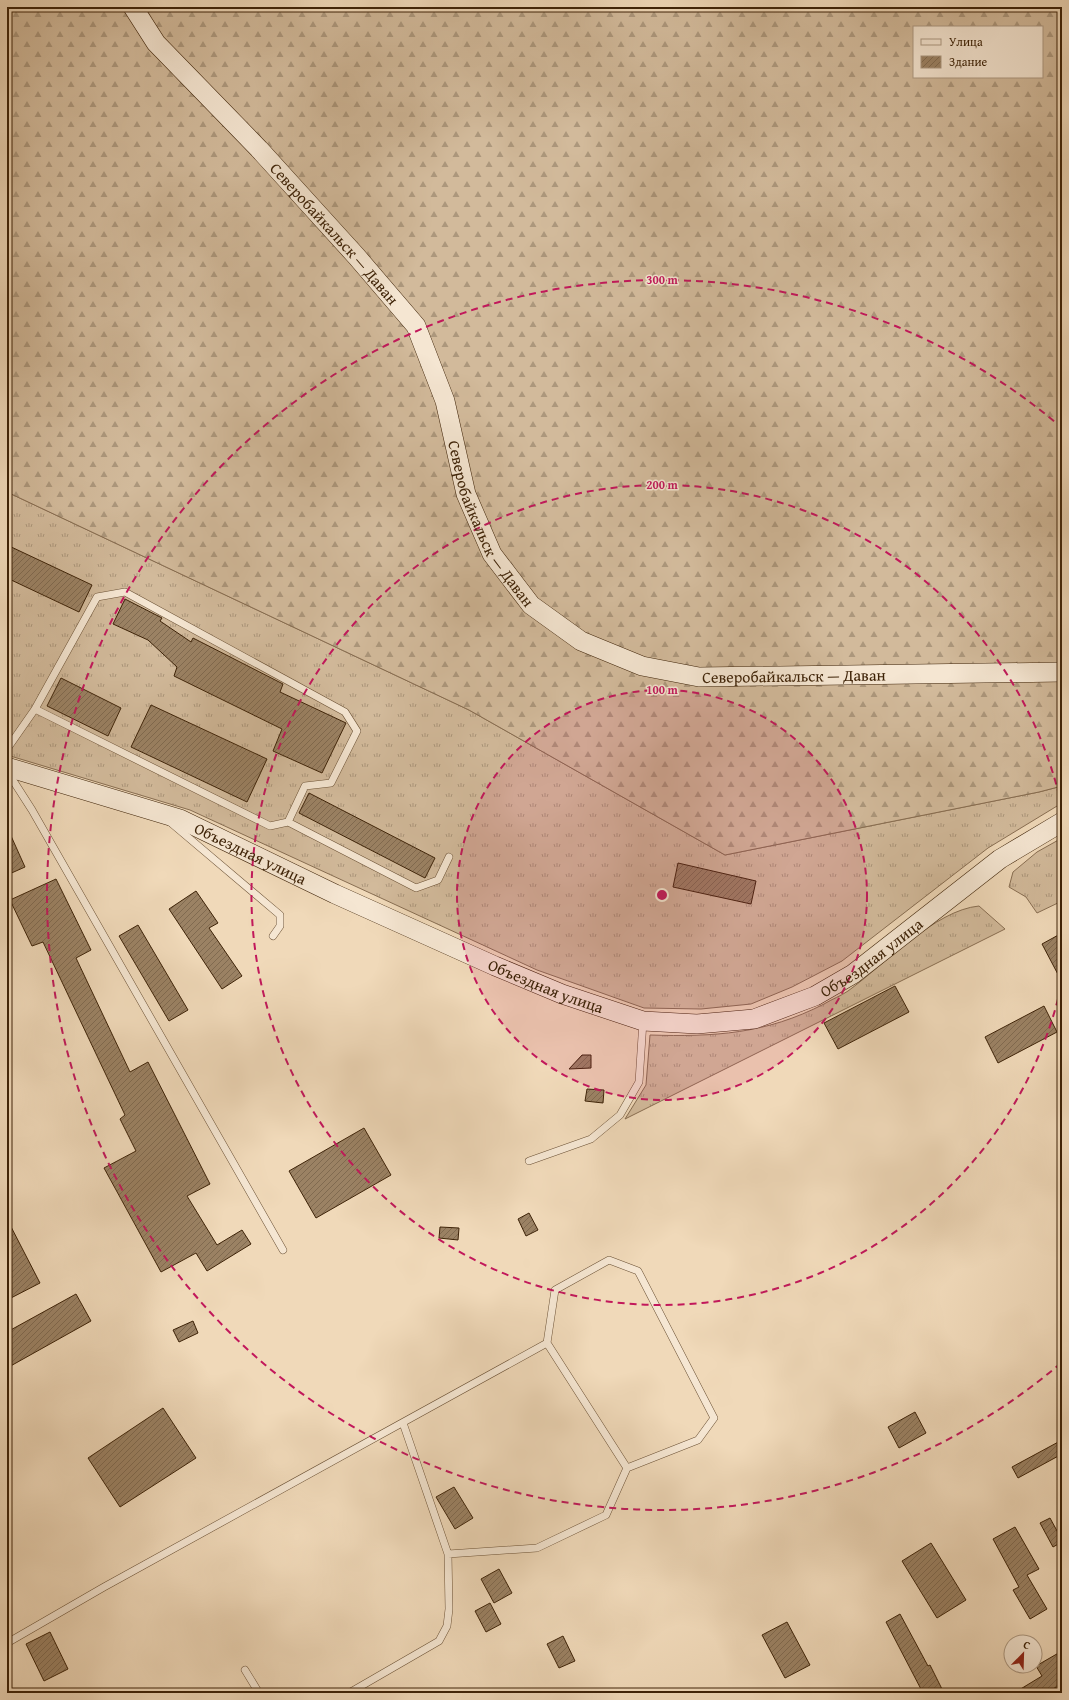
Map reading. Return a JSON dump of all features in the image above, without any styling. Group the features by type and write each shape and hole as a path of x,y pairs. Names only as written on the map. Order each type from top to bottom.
{"main road":[{"name":"Северобайкальск — Даван","path":"133,7 156,43 259,149 357,257 416,326 445,401 466,494 492,554 531,605 581,641 642,666 699,677 1062,672"},
{"name":"Объездная улица","path":"7,767 180,820 334,894 495,966 562,994 643,1021 697,1024 754,1019 815,996 853,974 1000,859 1062,822"}],"lane":[{"path":"7,749 35,709 97,597 125,592 344,712 357,731 331,783 305,786 288,822"},
{"path":"35,709 270,826 288,822 416,888 438,880 449,857"},
{"path":"7,771 36,816 283,1250"},
{"path":"159,813 280,915 280,926 273,936"},
{"path":"529,1161 591,1139 620,1116 639,1082 643,1021"},
{"path":"448,1554 537,1548 606,1515 627,1468 698,1440 714,1418 638,1271 609,1260 555,1290 547,1343 627,1468"},
{"path":"7,1643 104,1587 547,1343"},
{"path":"349,1693 439,1641 447,1626 449,1609 448,1554 403,1423"},
{"path":"245,1670 258,1693"}],"green space":[{"path":"7,7 1062,7 1062,786 1039,792 725,855 469,710 7,492"},
{"path":"7,492 469,710 725,855 1039,792 1062,786 1062,803 988,848 842,961 792,987 751,1004 701,1009 644,1008 537,970 190,810 7,755"},
{"path":"1062,838 1062,901 1037,913 1026,897 1009,887 1013,872 1037,852"},
{"path":"979,906 1005,929 625,1119 646,1085 650,1035 696,1035 739,1032 781,1022 802,1014 848,991 910,940 945,917 962,910"}],"building":[{"path":"7,545 92,585 79,612 7,578"},
{"path":"125,599 162,618 160,621 191,642 193,638 283,684 280,692 346,723 322,773 273,751 282,729 174,676 177,667 148,640 113,624"},
{"path":"61,678 121,708 108,736 47,706"},
{"path":"151,705 267,759 247,802 131,747"},
{"path":"309,793 435,858 425,878 299,813"},
{"path":"7,827 25,867 7,875"},
{"path":"678,863 756,881 751,904 673,887"},
{"path":"56,879 91,950 76,958 130,1072 148,1062 210,1184 187,1196 217,1245 242,1230 251,1244 207,1271 196,1253 161,1272 104,1168 136,1151 120,1119 125,1115 43,942 32,946 10,900"},
{"path":"196,891 218,923 209,928 242,976 222,989 169,909"},
{"path":"138,925 188,1010 169,1021 119,936"},
{"path":"1062,933 1062,982 1042,944"},
{"path":"895,986 909,1012 838,1049 824,1023"},
{"path":"1044,1006 1057,1032 998,1063 985,1037"},
{"path":"582,1055 591,1055 591,1068 569,1069"},
{"path":"587,1089 604,1090 603,1103 585,1101"},
{"path":"364,1128 391,1175 316,1218 289,1171"},
{"path":"529,1213 538,1230 526,1236 518,1219"},
{"path":"7,1219 40,1283 7,1300"},
{"path":"440,1227 459,1228 458,1240 439,1238"},
{"path":"76,1294 91,1321 7,1368 7,1332"},
{"path":"193,1321 198,1333 179,1342 173,1330"},
{"path":"163,1408 196,1458 120,1507 88,1458"},
{"path":"915,1412 926,1433 899,1448 888,1427"},
{"path":"1062,1440 1062,1454 1018,1478 1012,1467"},
{"path":"454,1487 473,1518 455,1529 436,1497"},
{"path":"1050,1518 1062,1540 1062,1542 1053,1547 1040,1523"},
{"path":"1015,1527 1039,1569 1027,1575 1047,1609 1030,1619 1013,1590 1019,1587 993,1539"},
{"path":"931,1543 966,1600 937,1618 902,1561"},
{"path":"499,1569 512,1593 494,1603 481,1579"},
{"path":"490,1603 501,1624 486,1632 475,1611"},
{"path":"900,1614 928,1666 930,1665 944,1693 923,1693 886,1622"},
{"path":"787,1622 810,1665 785,1678 762,1635"},
{"path":"50,1632 68,1669 44,1681 26,1644"},
{"path":"563,1636 575,1661 559,1668 547,1644"},
{"path":"1062,1651 1062,1684 1046,1693 1014,1693 1042,1676 1041,1674 1043,1674 1043,1662"}]}
